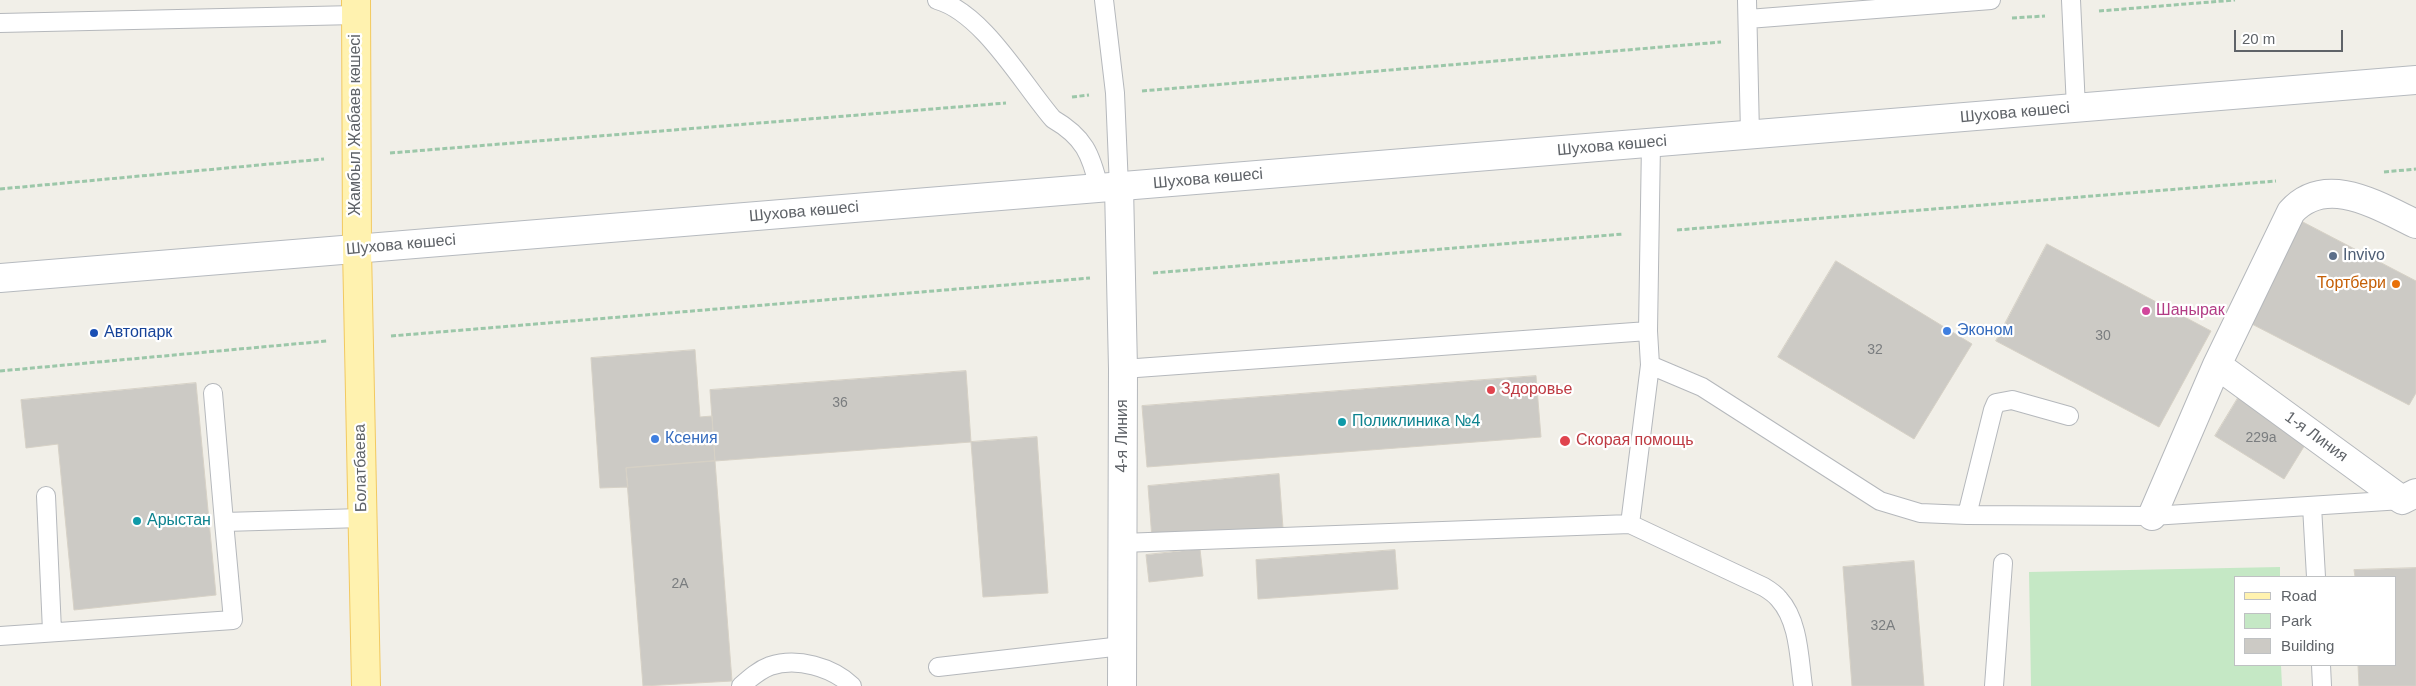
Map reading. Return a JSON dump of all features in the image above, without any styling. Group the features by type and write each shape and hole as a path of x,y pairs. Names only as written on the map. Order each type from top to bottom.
{"main road":[{"name":"Жамбыл Жабаев көшесі","path":"356,8 357,249"},
{"name":"Болатбаева","path":"357,249 366,686"}],"street":[{"name":"Шухова көшесі","path":"0,278 2416,80"},
{"name":"4-я Линия","path":"1109,187 1120,276 1123,369 1122,686"},
{"path":"2152,516 2216,365 2284,223 2301,201 2314,195 2335,194 2357,197 2416,224"},
{"name":"1-я Линия","path":"2216,365 2409,497"}],"lane":[{"path":"937,0 948,3 970,18 984,32 1053,119 1067,128 1082,142 1109,187"},
{"path":"1104,0 1115,93 1109,187"},
{"path":"1747,0 1750,134"},
{"path":"1748,19 1991,0"},
{"path":"2071,0 2076,108"},
{"path":"0,23 356,8"},
{"path":"1630,524 1650,365 1648,331 1650,143"},
{"path":"1123,369 1648,331"},
{"path":"1650,365 1702,387 1880,501 1920,513 1967,516 2152,516 2312,506 2409,497"},
{"path":"0,636 233,620 212,393"},
{"path":"1967,516 1996,403 2012,400 2069,416"},
{"path":"46,496 52,632"},
{"path":"2312,506 2316,576"},
{"path":"224,522 362,518"},
{"path":"1122,543 1630,524 1764,586 1779,598 1790,616 1803,686"},
{"path":"1994,686 2003,563"},
{"path":"938,667 1122,646"},
{"path":"741,686 753,675 770,666 788,663 807,664 823,669 839,675 852,686"},
{"path":"2321,666 2322,686"}],"path":[{"path":"2376,172 2416,169"},
{"path":"0,371 359,338 2277,181"}],"green space":[{"path":"2280,567 2280,576 2234,576 2234,666 2281,666 2282,686 2031,686 2029,572"}],"building":[{"path":"2299,220 2416,281 2416,393 2409,405 2246,321"},
{"path":"2047,244 2211,331 2159,427 1996,341"},
{"path":"1836,261 1972,344 1914,439 1778,357"},
{"name":"Ксения","path":"695,350 700,417 712,416 715,461 626,468 628,487 600,488 591,358"},
{"path":"966,371 971,442 715,461 710,390"},
{"name":"Поликлиника №4","path":"1536,376 1541,437 1147,467 1142,406"},
{"name":"Арыстан","path":"196,383 216,595 74,610 58,444 26,448 21,400"},
{"path":"2238,398 2308,440 2284,479 2215,436"},
{"path":"1037,437 1048,593 983,597 971,442"},
{"path":"715,461 732,681 643,686 626,468"},
{"path":"1279,474 1283,528 1152,539 1148,486"},
{"path":"1200,549 1203,576 1149,582 1146,555"},
{"path":"1395,550 1398,589 1258,599 1256,560"},
{"path":"1914,561 1924,686 1852,686 1843,567"},
{"path":"2416,568 2416,686 2359,686 2358,666 2396,666 2396,576 2355,576 2354,570"}],"place":[{"name":"Invivo","path":"2333,256"},
{"name":"Тортбери","path":"2396,284"},
{"name":"Шанырак","path":"2146,311"},
{"name":"Эконом","path":"1947,331"},
{"name":"Автопарк","path":"94,333"},
{"name":"Здоровье","path":"1491,390"},
{"name":"Поликлиника №4","path":"1342,422"},
{"name":"Ксения","path":"655,439"},
{"name":"Скорая помощь","path":"1565,441"},
{"name":"Арыстан","path":"137,521"}]}
